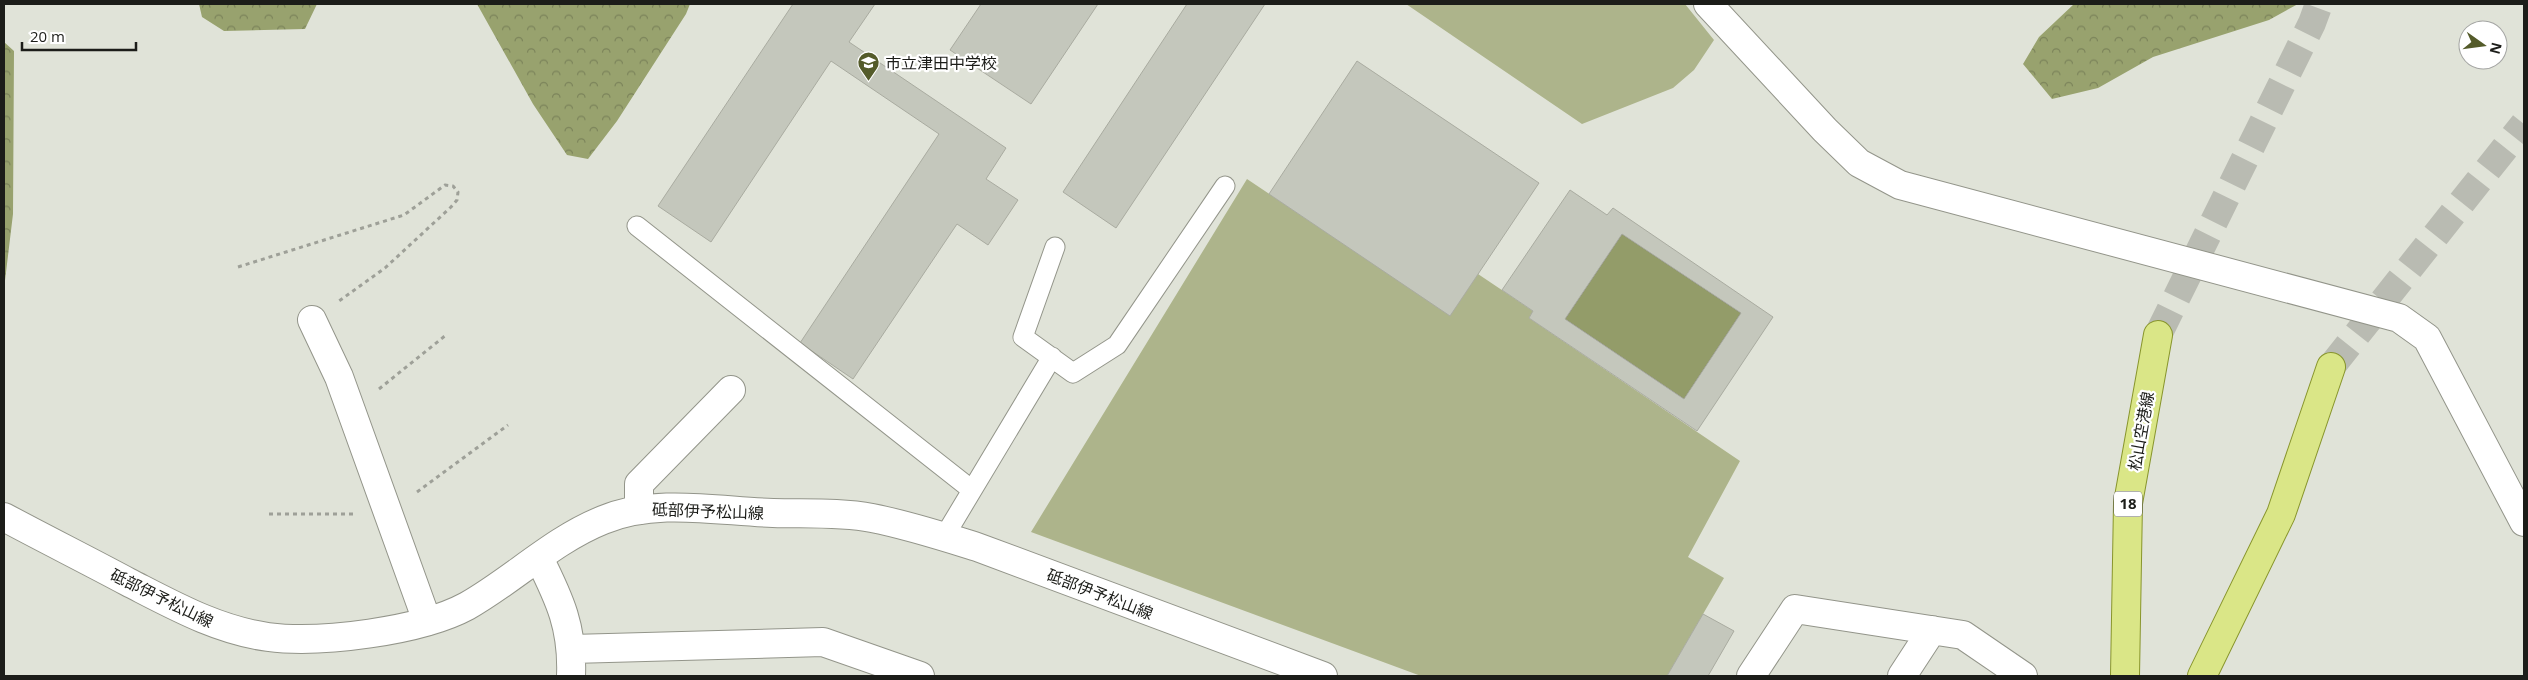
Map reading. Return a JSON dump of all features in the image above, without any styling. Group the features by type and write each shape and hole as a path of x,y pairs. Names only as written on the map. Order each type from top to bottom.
{"main road":[{"name":"松山空港線","path":"2124,676 2128,503 2158,335"},
{"path":"2202,676 2281,514 2330,367"}],"street":[{"path":"1708,4 1825,130 1860,163 1900,185 2399,318 2427,338 2524,522"},
{"path":"312,320 351,411 427,621"},
{"path":"639,510 639,484 730,390"},
{"name":"砥部伊予松山線","path":"4,517 190,614 228,629 269,638 321,638 373,632 427,621 466,607 578,532 604,519 639,510 673,507 868,517 944,536 1284,670 1323,676"},
{"path":"539,558 561,603 572,649 571,676"},
{"path":"1751,676 1795,609 1963,635 2023,676"},
{"path":"1902,676 1932,630"},
{"path":"572,649 822,642 920,676"}],"lane":[{"path":"1055,248 1023,337 1073,373 1117,345 1225,186"},
{"path":"637,226 972,490"},
{"path":"944,536 1052,358"}],"path":[{"path":"238,267 404,215 445,185 454,186 458,192 456,200 451,206 385,268 312,320"},
{"path":"351,411 446,335"}],"green space":[{"path":"199,4 317,4 305,29 224,31 202,17"},
{"path":"477,4 690,4 686,14 617,121 588,159 567,155 533,104"},
{"path":"2074,4 2298,4 2269,20 2153,57 2098,88 2052,99 2023,64 2039,37"},
{"path":"4,42 14,51 13,214 4,289"}],"shaded area":[{"path":"1406,4 1685,4 1714,40 1694,70 1673,88 1582,124"},
{"path":"1247,179 1450,315 1478,274 1533,311 1529,318 1740,461 1688,557 1724,578 1667,676 1421,676 1031,532"},
{"path":"1622,234 1741,313 1684,399 1565,319"}],"building":[{"path":"793,4 875,4 849,42 1006,148 986,179 1018,200 988,245 957,224 853,379 800,343 939,134 831,61 711,242 658,206"},
{"path":"981,4 1098,4 1031,104 950,50"},
{"path":"1187,4 1265,4 1116,228 1063,192"},
{"path":"1357,61 1539,183 1450,316 1269,194"},
{"path":"1570,190 1607,215 1613,208 1773,317 1697,431 1529,318 1533,311 1502,290","holes":["1622,234 1741,313 1684,399 1565,319"]},
{"path":"1703,614 1734,631 1708,676 1667,676"}],"tunnel":[{"path":"2158,335 2312,23 2319,4"},
{"path":"2331,367 2524,124"}],"place":[{"name":"市立津田中学校","path":"869,82"}]}
